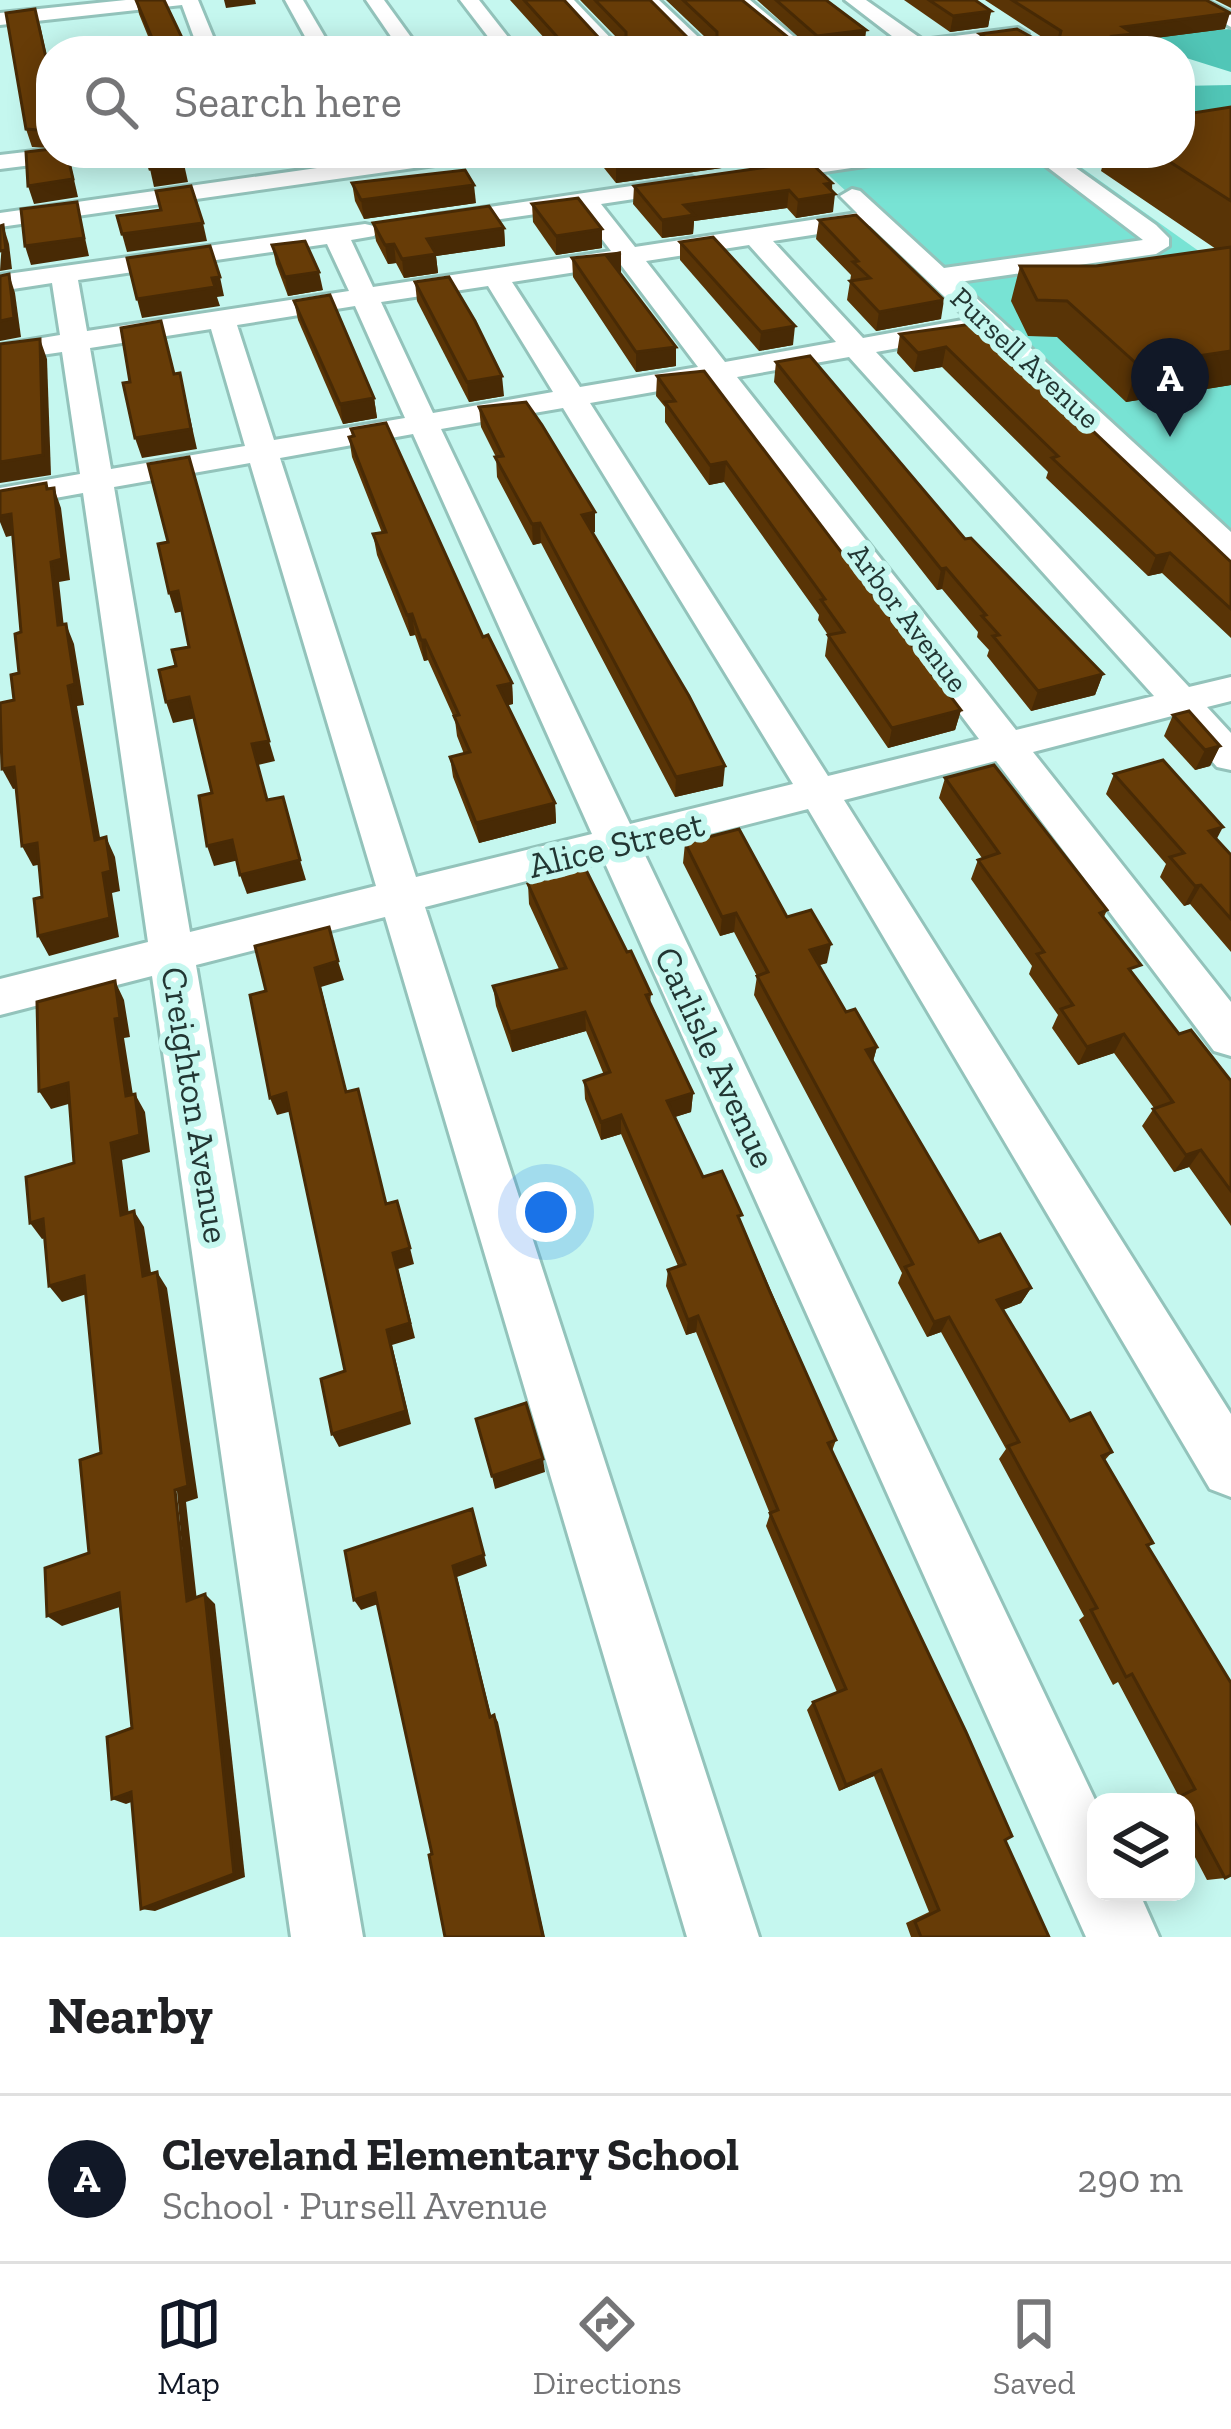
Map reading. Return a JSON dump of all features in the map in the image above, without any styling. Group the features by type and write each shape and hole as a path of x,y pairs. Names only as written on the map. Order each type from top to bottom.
{"street":[{"path":"0,19 83,14 179,0"},
{"path":"189,0 203,36"},
{"path":"294,0 314,36"},
{"path":"375,0 400,36"},
{"path":"469,0 497,36"},
{"path":"564,0 599,36"},
{"path":"648,0 688,36"},
{"path":"738,0 782,36"},
{"path":"854,0 904,36"},
{"path":"1191,0 1231,21"},
{"path":"983,11 1021,36"},
{"path":"0,162 36,158"},
{"path":"2,254 400,168"},
{"path":"2,254 64,274 374,229 499,181 584,200 805,168"},
{"name":"Pursell Avenue","path":"821,168 1231,550"},
{"path":"938,277 1156,246 1156,238 1147,230 1061,168"},
{"name":"Arbor Avenue","path":"584,200 1231,1037"},
{"path":"0,353 875,218"},
{"name":"Carlisle Avenue","path":"374,229 364,295 1087,1860"},
{"path":"754,236 1231,757"},
{"name":"Creighton Avenue","path":"64,274 327,1937"},
{"path":"495,275 1231,1468"},
{"path":"221,318 723,1937"},
{"path":"0,499 989,324"},
{"name":"Alice Street","path":"0,997 1231,689"},
{"path":"1106,1901 1123,1937"}],"green space":[{"path":"1231,29 1231,72 1195,61 1195,36 1163,36"},
{"path":"1231,85 1231,117 1195,122 1195,86"},
{"path":"821,168 1082,168 1231,274 1231,550"}],"building":[{"path":"136,0 164,0 181,36 151,36"},
{"path":"524,0 564,0 597,36 556,36"},
{"path":"595,0 650,0 686,36 626,36"},
{"path":"683,0 742,0 786,36 717,36"},
{"path":"776,0 826,0 866,30 817,36"},
{"path":"929,0 975,0 991,11 953,16"},
{"path":"1012,0 1206,0 1230,13 1123,27 1134,34 1060,36 1061,31"},
{"path":"35,9 41,36 36,36 36,130 26,129 6,13"},
{"path":"1017,29 1030,36 980,34"},
{"path":"1231,107 1231,201 1179,168 1195,168 1195,113"},
{"path":"36,151 36,168 70,168 73,179 28,186 26,152"},
{"path":"760,168 816,168 832,183 825,184 835,194 798,200 789,190 684,205 694,215 662,220 634,186"},
{"path":"465,170 474,185 361,200 352,183"},
{"path":"191,186 203,223 122,234 117,216 161,210 156,191"},
{"path":"578,198 602,229 556,236 532,204"},
{"path":"77,202 84,238 25,246 21,209"},
{"path":"489,206 504,228 427,239 436,254 402,259 394,244 385,245 373,223"},
{"path":"856,215 944,300 879,312 850,281 870,278 819,220"},
{"path":"0,226 6,250 0,251"},
{"path":"713,237 795,326 761,332 680,242"},
{"path":"305,241 319,272 285,277 272,245"},
{"path":"210,246 220,277 212,278 215,287 137,299 127,258"},
{"path":"1231,247 1231,351 1138,365 1067,301 1037,300 1020,266 1096,266"},
{"path":"621,253 606,255 676,347 636,352 572,258"},
{"path":"9,274 14,318 0,321 0,276"},
{"path":"449,277 502,376 467,382 415,282"},
{"path":"330,295 374,398 340,404 294,301"},
{"path":"161,321 174,374 180,373 191,429 135,438 123,383 130,382 121,328"},
{"path":"979,323 1231,562 1231,609 1170,553 1156,556 1052,458 1058,456 946,347 918,353 900,334"},
{"path":"40,339 43,455 0,462 0,344"},
{"path":"810,356 965,539 971,538 1103,674 1038,691 993,636 999,635 982,616 986,615 946,568 941,569 776,362"},
{"path":"704,371 961,710 892,728 828,635 844,632 821,600 825,599 726,462 710,465 665,402 675,401 657,376"},
{"path":"526,402 595,512 582,515 725,766 676,777 540,523 532,524 495,457 503,456 479,407"},
{"path":"386,423 483,637 488,635 512,683 498,686 555,803 476,823 450,757 470,752 454,716 459,715 412,614 407,615 373,534 386,532 349,437 354,436 351,429"},
{"path":"189,457 269,741 252,744 267,800 283,797 300,860 240,875 232,840 207,846 199,796 212,793 189,697 166,702 159,670 176,666 172,650 189,647 178,591 169,593 158,544 168,542 148,464"},
{"path":"46,483 47,489 54,488 62,559 51,562 58,625 66,624 75,684 68,686 95,840 106,837 111,871 103,873 110,918 38,936 34,899 42,897 37,843 22,846 14,767 2,769 0,703 14,700 11,675 19,673 15,634 21,632 11,514 0,516 0,491"},
{"path":"1189,711 1220,746 1205,750 1173,715"},
{"path":"1163,760 1223,827 1209,831 1231,855 1231,919 1170,857 1184,853 1114,774"},
{"path":"994,765 1107,910 1100,913 1141,965 1129,969 1179,1034 1191,1030 1231,1081 1231,1191 1201,1150 1186,1155 1153,1109 1173,1102 1124,1034 1087,1047 1061,1009 1073,1005 1037,954 1044,952 978,860 999,853 945,778"},
{"path":"739,829 787,917 811,910 831,944 810,950 846,1012 855,1009 877,1047 866,1050 979,1242 1000,1234 1031,1288 997,1300 1070,1421 1090,1413 1112,1452 1102,1456 1153,1543 1147,1545 1231,1683 1231,1875 1225,1878 1195,1822 1195,1793 1187,1793 1195,1789 1132,1674 1126,1677 1091,1610 1097,1608 1008,1446 1019,1442 949,1317 934,1322 905,1267 913,1264 757,976 768,972 736,913 722,917 685,843"},
{"path":"585,868 627,952 631,951 651,994 646,995 693,1093 667,1101 703,1177 722,1171 836,1440 828,1443 966,1732 1012,1836 1005,1840 1049,1937 921,1937 915,1922 939,1910 881,1770 846,1785 813,1702 846,1689 770,1513 778,1510 698,1316 688,1320 668,1270 685,1264 621,1115 601,1122 584,1081 610,1072 585,1012 510,1032 493,986 566,968 528,884"},
{"path":"329,927 338,961 315,968 346,1092 358,1089 386,1204 397,1201 410,1248 393,1253 410,1323 387,1330 406,1411 332,1434 321,1379 345,1371 286,1093 270,1098 250,995 266,991 255,946"},
{"path":"115,981 120,1018 115,1019 126,1096 135,1094 140,1135 111,1143 121,1215 134,1211 143,1276 157,1272 188,1486 175,1490 187,1601 205,1594 234,1874 141,1909 131,1792 112,1799 107,1737 132,1728 119,1593 47,1616 45,1568 89,1553 80,1460 101,1453 84,1276 49,1286 43,1219 30,1223 26,1177 74,1163 68,1083 39,1091 37,1002"},
{"path":"526,1403 543,1459 492,1476 476,1419"},
{"path":"472,1509 484,1555 453,1566 490,1717 494,1715 543,1937 445,1937 432,1854 375,1593 354,1600 345,1551"}],"place":[{"name":"Cleveland Elementary School","path":"1170,437"}]}
